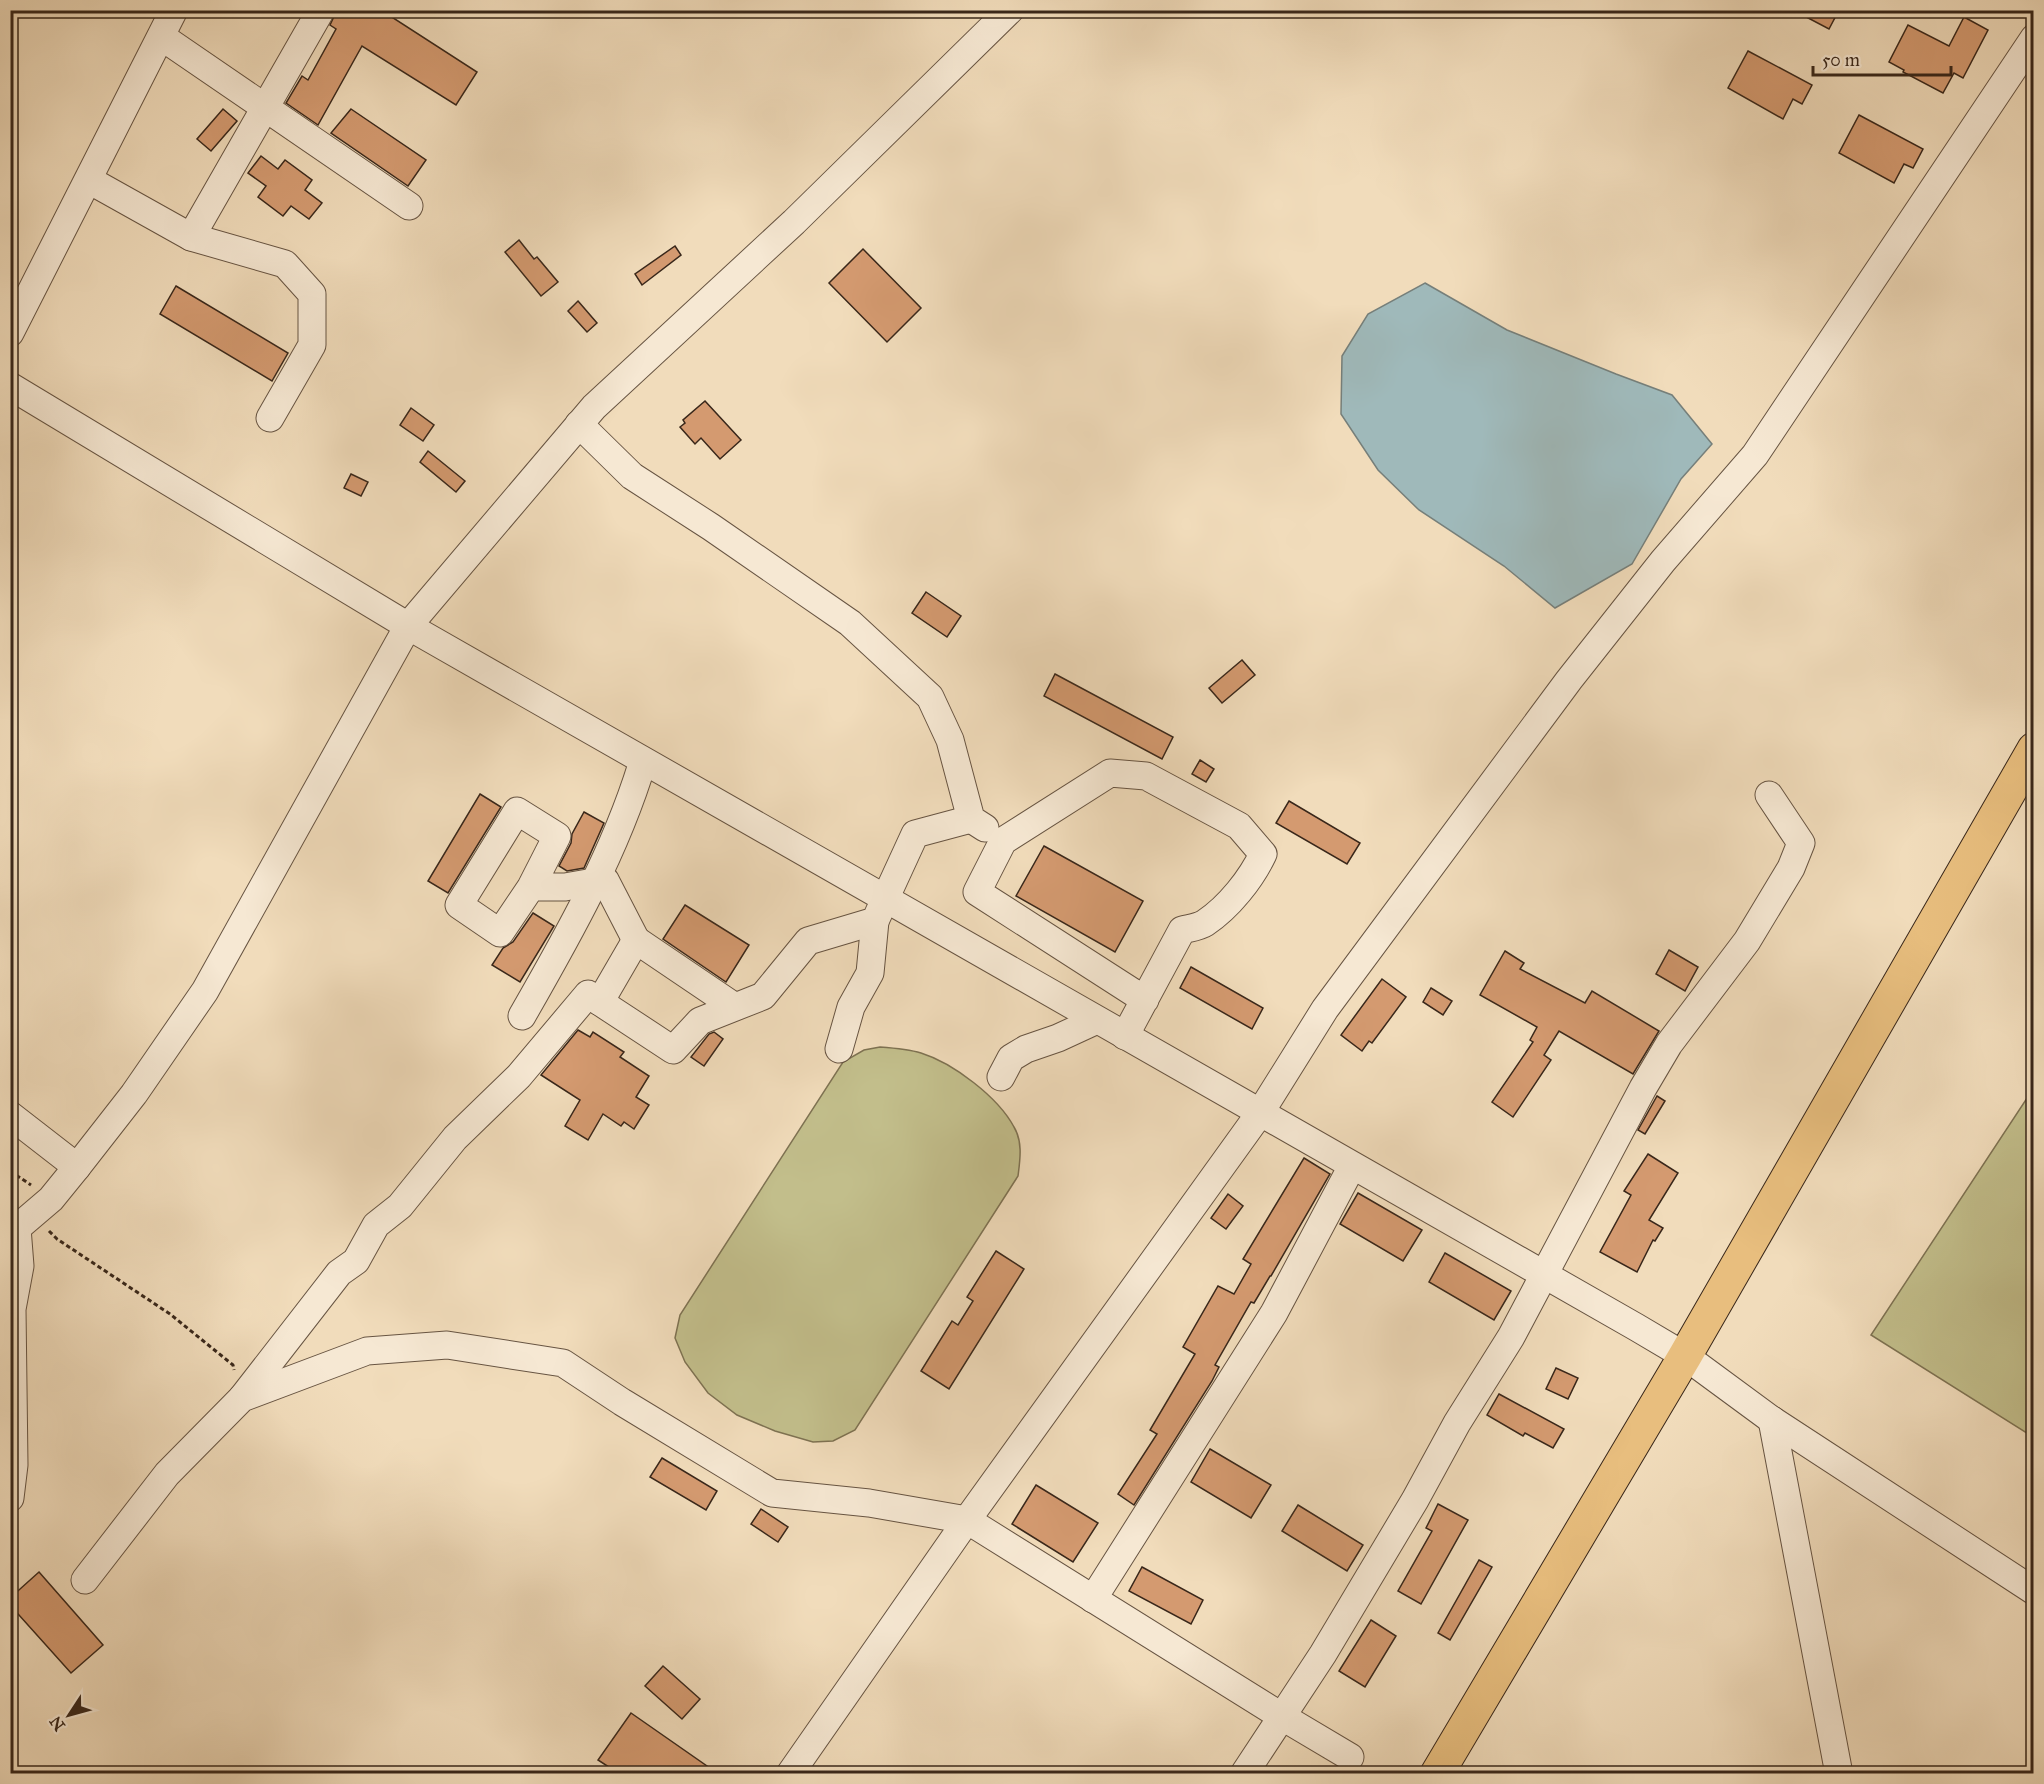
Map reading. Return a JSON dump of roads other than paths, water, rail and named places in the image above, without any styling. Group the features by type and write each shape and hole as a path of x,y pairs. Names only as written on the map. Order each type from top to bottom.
{"highway":[{"path":"1437,1773 1685,1356 2034,749"}],"street":[{"path":"10,333 174,10"},
{"path":"191,237 321,10"},
{"path":"10,1498 14,1465 12,1309 20,1266 21,1225 51,1199 77,1167 134,1094 205,990 408,626 594,407 794,222 1010,10"},
{"path":"162,37 409,206"},
{"path":"790,1773 967,1520 1260,1113 1325,1009 1562,690 1663,561 1755,455 2034,38"},
{"path":"89,180 191,237 285,264 312,294 312,345 270,418"},
{"path":"10,386 408,626 643,761 880,910 1097,1020 1685,1356 1772,1420 2034,1591"},
{"path":"579,424 632,476 711,527 850,623 930,698 950,740 971,819 1003,841"},
{"path":"522,1016 575,923 631,801 643,761"},
{"path":"1125,1036 1145,1000 1182,930 1204,924 1232,899 1256,868 1263,854 1239,826 1146,776 1110,773 1003,841 977,892 1145,1000"},
{"path":"1244,1773 1323,1654 1456,1423 1511,1336 1669,1044 1747,941 1791,868 1801,843 1768,795"},
{"path":"839,1049 851,1007 870,973 880,910 915,834 971,819"},
{"path":"531,887 566,887 605,880 636,940 735,1007"},
{"path":"85,1580 167,1474 242,1398 339,1273 356,1261 376,1225 400,1206 455,1138 519,1076 588,994 673,1050 700,1021 763,996 808,941 880,910"},
{"path":"600,1002 636,940"},
{"path":"1001,1077 1011,1059 1026,1049 1058,1038 1097,1020"},
{"path":"10,1115 77,1167"},
{"path":"1093,1599 1274,1313 1352,1166"},
{"path":"242,1398 367,1351 447,1346 562,1363 771,1493 869,1503 967,1520 1350,1757"},
{"path":"1772,1420 1839,1773"}],"water":[{"path":"1425,283 1507,330 1672,395 1712,444 1681,479 1632,564 1555,608 1504,566 1419,510 1378,470 1341,414 1342,356 1368,314"}]}
